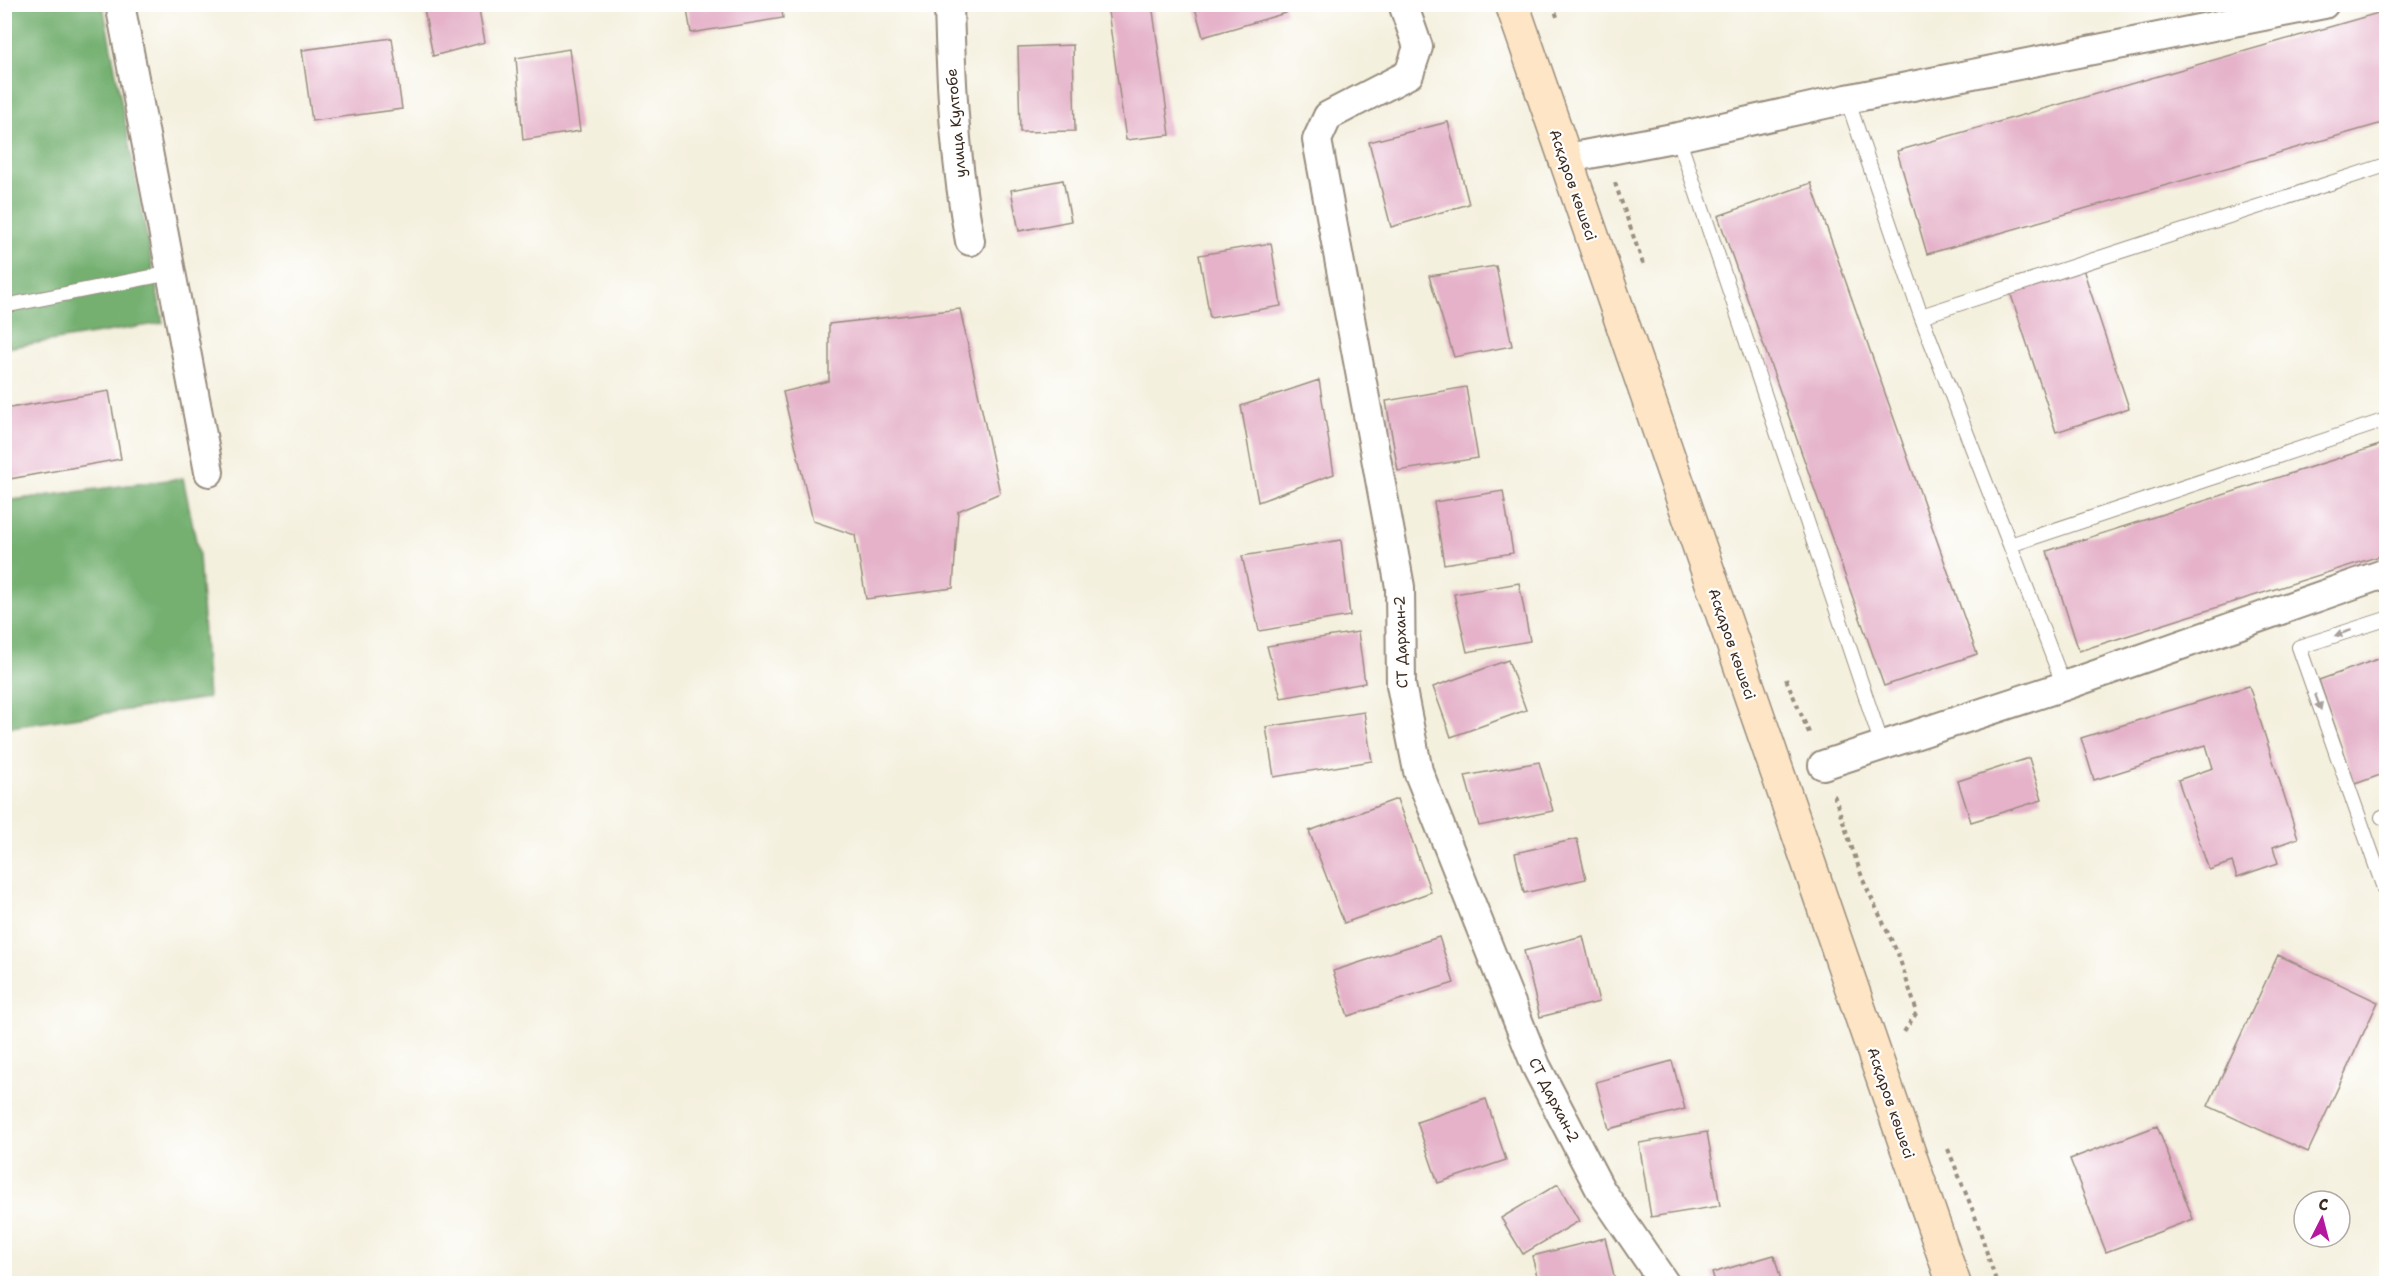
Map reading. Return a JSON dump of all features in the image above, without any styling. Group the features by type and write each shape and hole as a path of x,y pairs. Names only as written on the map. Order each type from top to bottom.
{"street":[{"path":"120,4 209,472"},
{"name":"улица Култобе","path":"949,4 951,72 961,187 970,241"},
{"name":"СТ Дархан-2","path":"1403,4 1418,47 1409,74 1328,116 1317,140 1400,587 1401,685 1418,771 1536,1066 1600,1189 1665,1284"},
{"name":"Асқаров көшесі","path":"1512,4 1563,159 1954,1284"},
{"path":"1563,159 1604,149 1678,137 1847,99 2324,4"},
{"path":"1823,765 2064,686 2386,573"}],"lane":[{"path":"1847,99 1921,316 2064,686"},
{"path":"1678,137 1882,746"},
{"path":"1921,316 2386,165"},
{"path":"4,306 171,273"},
{"path":"2010,545 2386,420"},
{"path":"2386,619 2299,647 2386,894"}],"path":[{"path":"1553,4 1560,26"},
{"path":"1604,149 1646,275"},
{"path":"1785,676 1823,765 1863,880 1898,954 1917,1012 1901,1035"},
{"path":"1947,1146 1975,1216 1997,1284"}],"green space":[{"path":"5,5 103,5 163,323 5,348"},
{"path":"183,478 199,555 208,698 5,728 5,501"}],"building":[{"path":"423,4 478,4 485,42 433,56"},
{"path":"686,4 781,4 783,18 691,33"},
{"path":"1107,4 1152,4 1170,135 1126,140"},
{"path":"1194,4 1284,4 1286,13 1203,37"},
{"path":"2385,11 2386,122 1927,254 1897,151"},
{"path":"392,38 402,109 312,121 302,50"},
{"path":"1073,45 1075,131 1020,132 1018,47"},
{"path":"569,49 580,131 523,140 516,58"},
{"path":"1448,122 1469,204 1391,227 1369,142"},
{"path":"1063,180 1071,221 1019,231 1011,190"},
{"path":"1811,183 1977,654 1884,686 1718,216"},
{"path":"1271,243 1281,306 1210,318 1199,255"},
{"path":"1496,266 1512,346 1454,357 1429,276"},
{"path":"2082,266 2129,408 2056,432 2009,289"},
{"path":"960,309 1000,493 958,511 953,588 866,599 855,535 813,521 783,392 829,381 829,324"},
{"path":"1319,380 1334,474 1258,502 1241,406"},
{"path":"1466,387 1478,458 1398,471 1386,401"},
{"path":"109,391 121,459 4,480 4,409"},
{"path":"2386,443 2386,554 2079,651 2047,551"},
{"path":"1503,491 1513,553 1444,564 1434,502"},
{"path":"1341,540 1350,616 1259,631 1242,556"},
{"path":"1519,583 1530,641 1467,652 1454,594"},
{"path":"1358,632 1365,683 1281,698 1267,646"},
{"path":"2386,656 2386,773 2355,784 2319,680"},
{"path":"1508,660 1526,710 1451,737 1433,687"},
{"path":"2249,686 2298,838 2273,847 2278,863 2237,877 2232,862 2209,870 2178,780 2213,768 2206,745 2094,780 2081,738"},
{"path":"1364,712 1372,761 1274,777 1266,727"},
{"path":"2029,758 2042,800 1971,822 1958,781"},
{"path":"1539,762 1553,811 1479,826 1465,776"},
{"path":"1397,799 1431,892 1344,923 1309,831"},
{"path":"1577,839 1586,879 1524,893 1515,853"},
{"path":"1583,936 1599,1002 1540,1017 1524,951"},
{"path":"1439,937 1454,983 1348,1016 1333,971"},
{"path":"2278,955 2378,1002 2308,1152 2208,1106"},
{"path":"1672,1061 1685,1109 1609,1129 1596,1082"},
{"path":"1486,1099 1506,1160 1438,1183 1417,1122"},
{"path":"2157,1126 2193,1219 2106,1252 2070,1159"},
{"path":"1707,1132 1720,1206 1651,1217 1639,1143"},
{"path":"1558,1184 1579,1221 1523,1254 1501,1218"},
{"path":"1605,1238 1616,1284 1539,1284 1532,1256"},
{"path":"1774,1255 1782,1284 1716,1284 1712,1273"}]}
